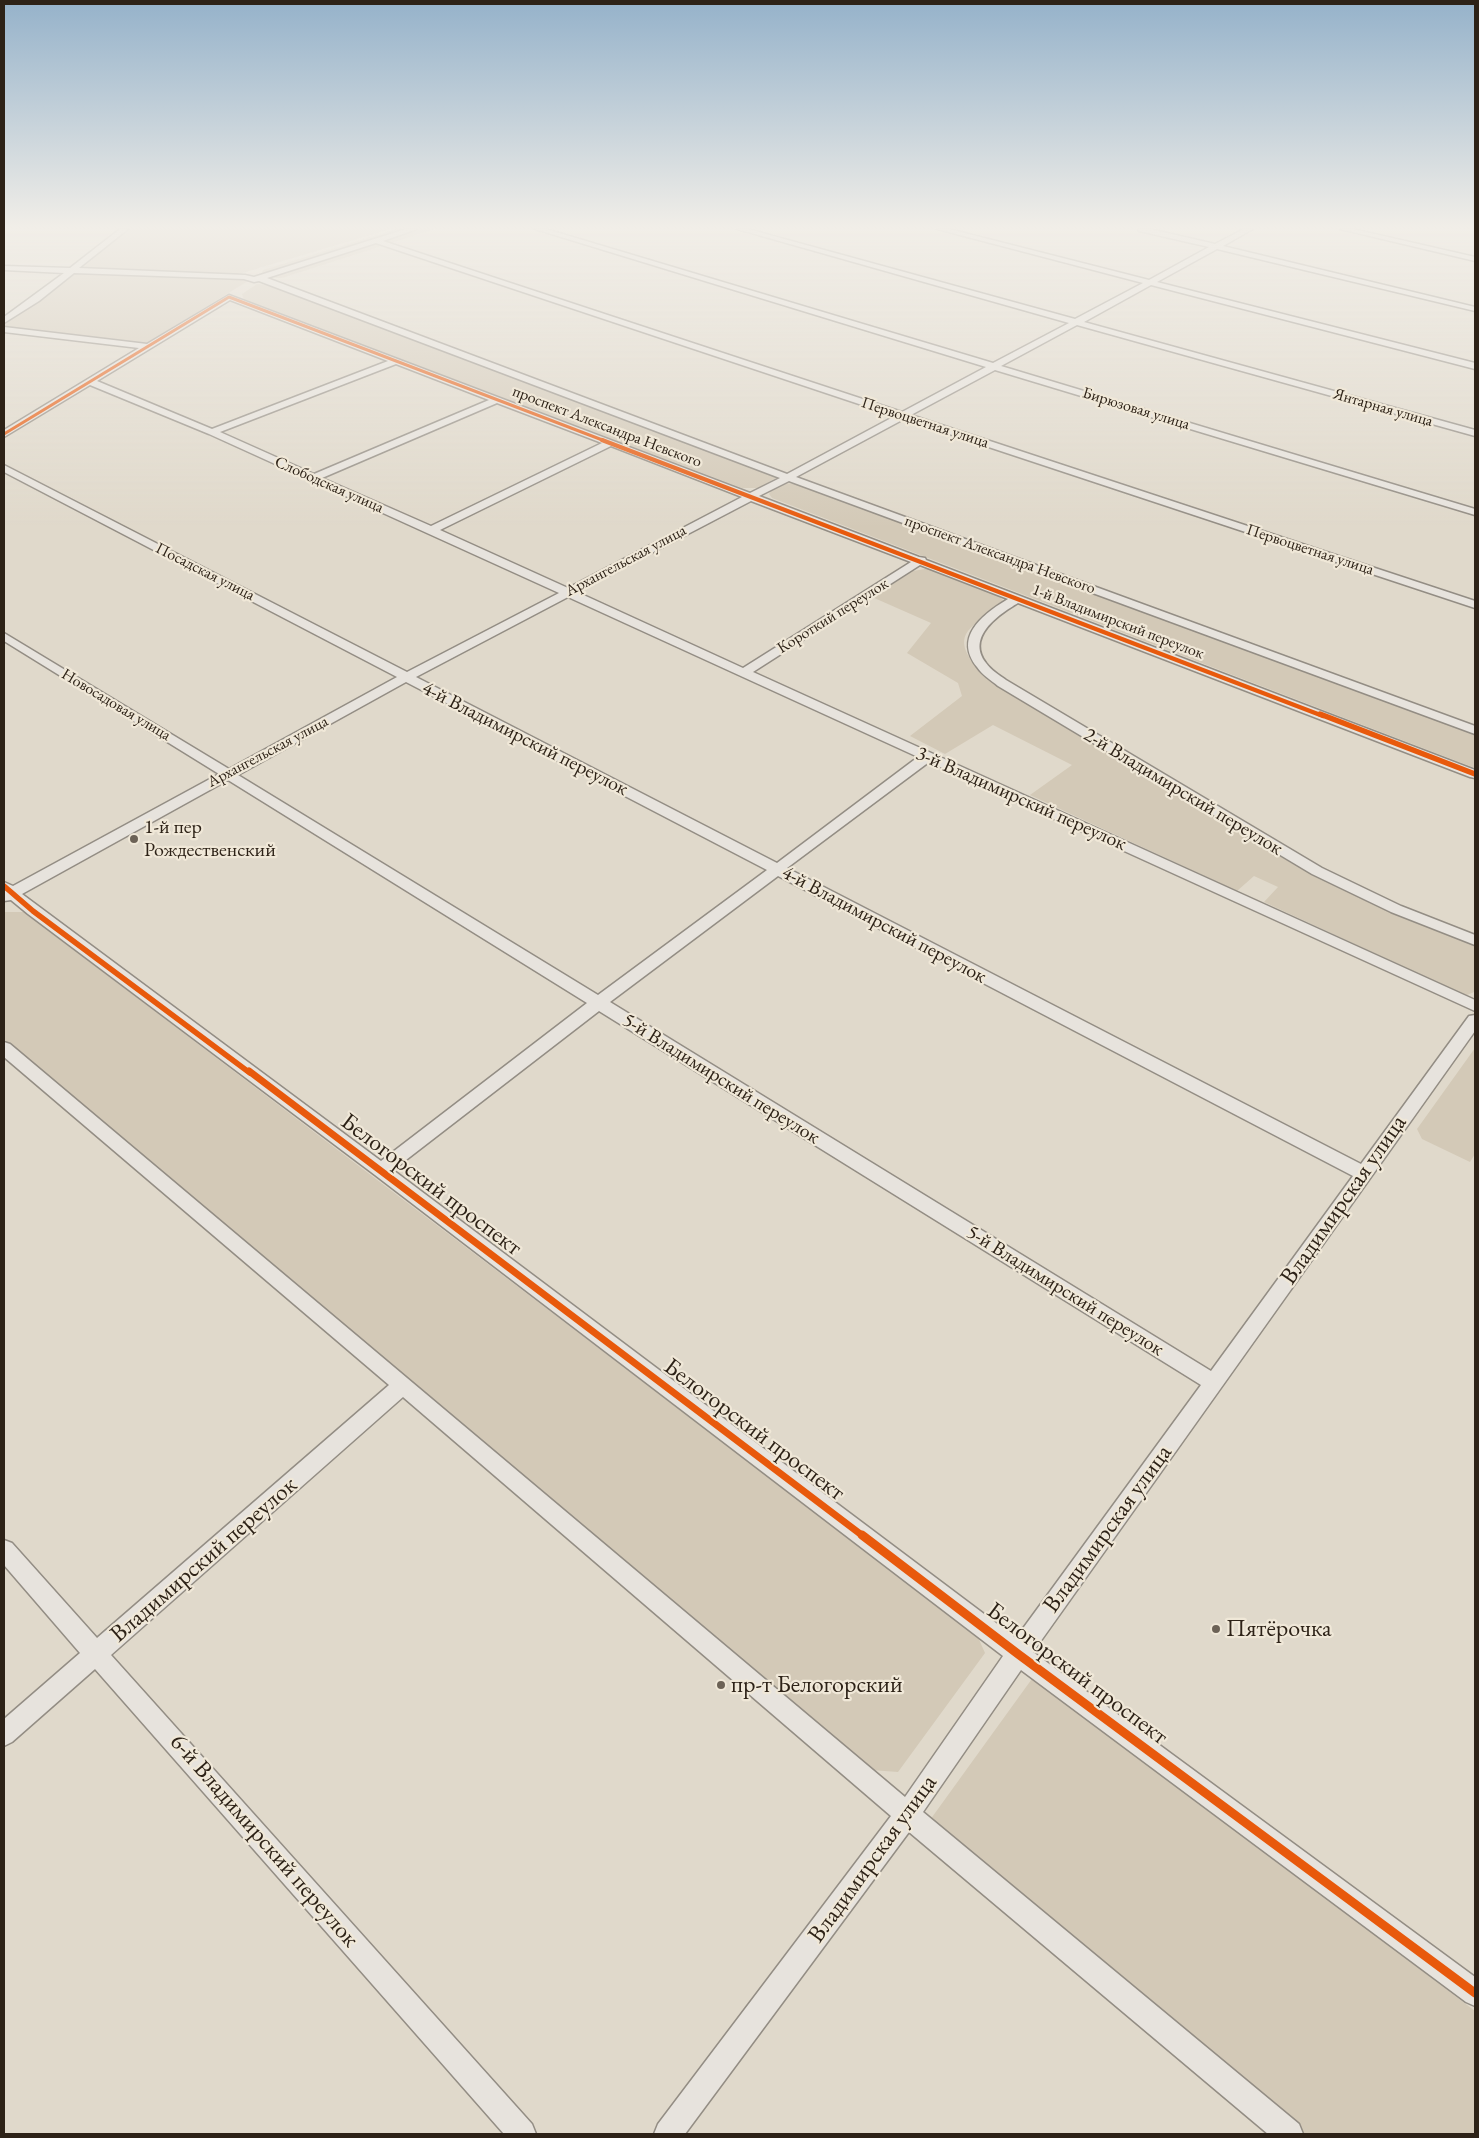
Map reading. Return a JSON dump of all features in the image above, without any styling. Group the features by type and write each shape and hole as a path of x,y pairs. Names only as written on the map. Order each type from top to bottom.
{"street":[{"path":"4,329 146,346"},
{"name":"проспект Александра Невского","path":"146,346 175,329"},
{"name":"проспект Александра Невского","path":"312,329 751,495"},
{"name":"проспект Александра Невского","path":"394,329 787,477 1475,730"},
{"name":"Первоцветная улица","path":"640,329 1475,605"},
{"name":"Бирюзовая улица","path":"869,329 1475,512"},
{"name":"Архангельская улица","path":"7,892 406,677 787,477 1063,329"},
{"name":"Янтарная улица","path":"1100,329 1475,434"},
{"path":"1329,329 1475,366"},
{"path":"4,434 146,346"},
{"path":"212,432 396,361"},
{"name":"Слободская улица","path":"90,382 212,432 566,592"},
{"path":"313,478 496,400"},
{"path":"431,530 610,443"},
{"name":"Посадская улица","path":"4,468 406,677"},
{"name":"1-й Владимирский переулок","path":"751,495 1475,774"},
{"name":"Короткий переулок","path":"745,672 921,560"},
{"name":"3-й Владимирский переулок","path":"566,592 1475,1006"},
{"name":"2-й Владимирский переулок","path":"1018,598 1004,606 981,626 974,635 973,650 980,664 1002,683 1317,871 1396,909 1475,940"},
{"name":"Новосадовая улица","path":"4,636 228,774"},
{"name":"4-й Владимирский переулок","path":"406,677 1363,1173"},
{"path":"381,1170 598,1003 926,757"},
{"name":"5-й Владимирский переулок","path":"228,774 1214,1383"},
{"name":"Белогорский проспект","path":"7,892 381,1170 1018,1654 1475,1993"},
{"name":"Владимирская улица","path":"668,2134 907,1815 1018,1654 1475,1020"},
{"path":"4,1048 907,1815 1289,2134"},
{"name":"Владимирский переулок","path":"4,1734 403,1385"},
{"name":"6-й Владимирский переулок","path":"4,1550 522,2134"}],"shaded area":[{"path":"19,329 171,329 146,344"},
{"path":"320,329 386,329 778,477 758,488 742,488"},
{"path":"784,483 797,484 1475,732 1475,768 772,498 769,494 771,491"},
{"path":"935,569 997,595 1003,600 968,631 964,639 965,648 975,665 1004,690 1293,864 1374,904 1475,945 1474,992 1467,995 1456,991 1264,902 1278,887 1254,876 1237,891 1030,795 1072,765 993,725 945,754 910,736 962,696 958,683 907,653 931,623 872,597 913,571"},
{"path":"4,912 24,912 977,1635 985,1653 898,1772 871,1770 4,1039"},
{"path":"1475,1048 1475,1154 1470,1162 1422,1139 1417,1129"},
{"path":"1034,1676 1475,2011 1475,2134 1305,2134 930,1820"}],"cycle path":[{"path":"4,434 177,329"},
{"path":"312,329 1475,774"},
{"path":"4,886 33,911 381,1170 1018,1654 1475,1993"}],"place":[{"name":"1-й пер Рождественский","path":"134,839"},
{"name":"Пятёрочка","path":"1216,1629"},
{"name":"пр-т Белогорский","path":"721,1685"}]}
